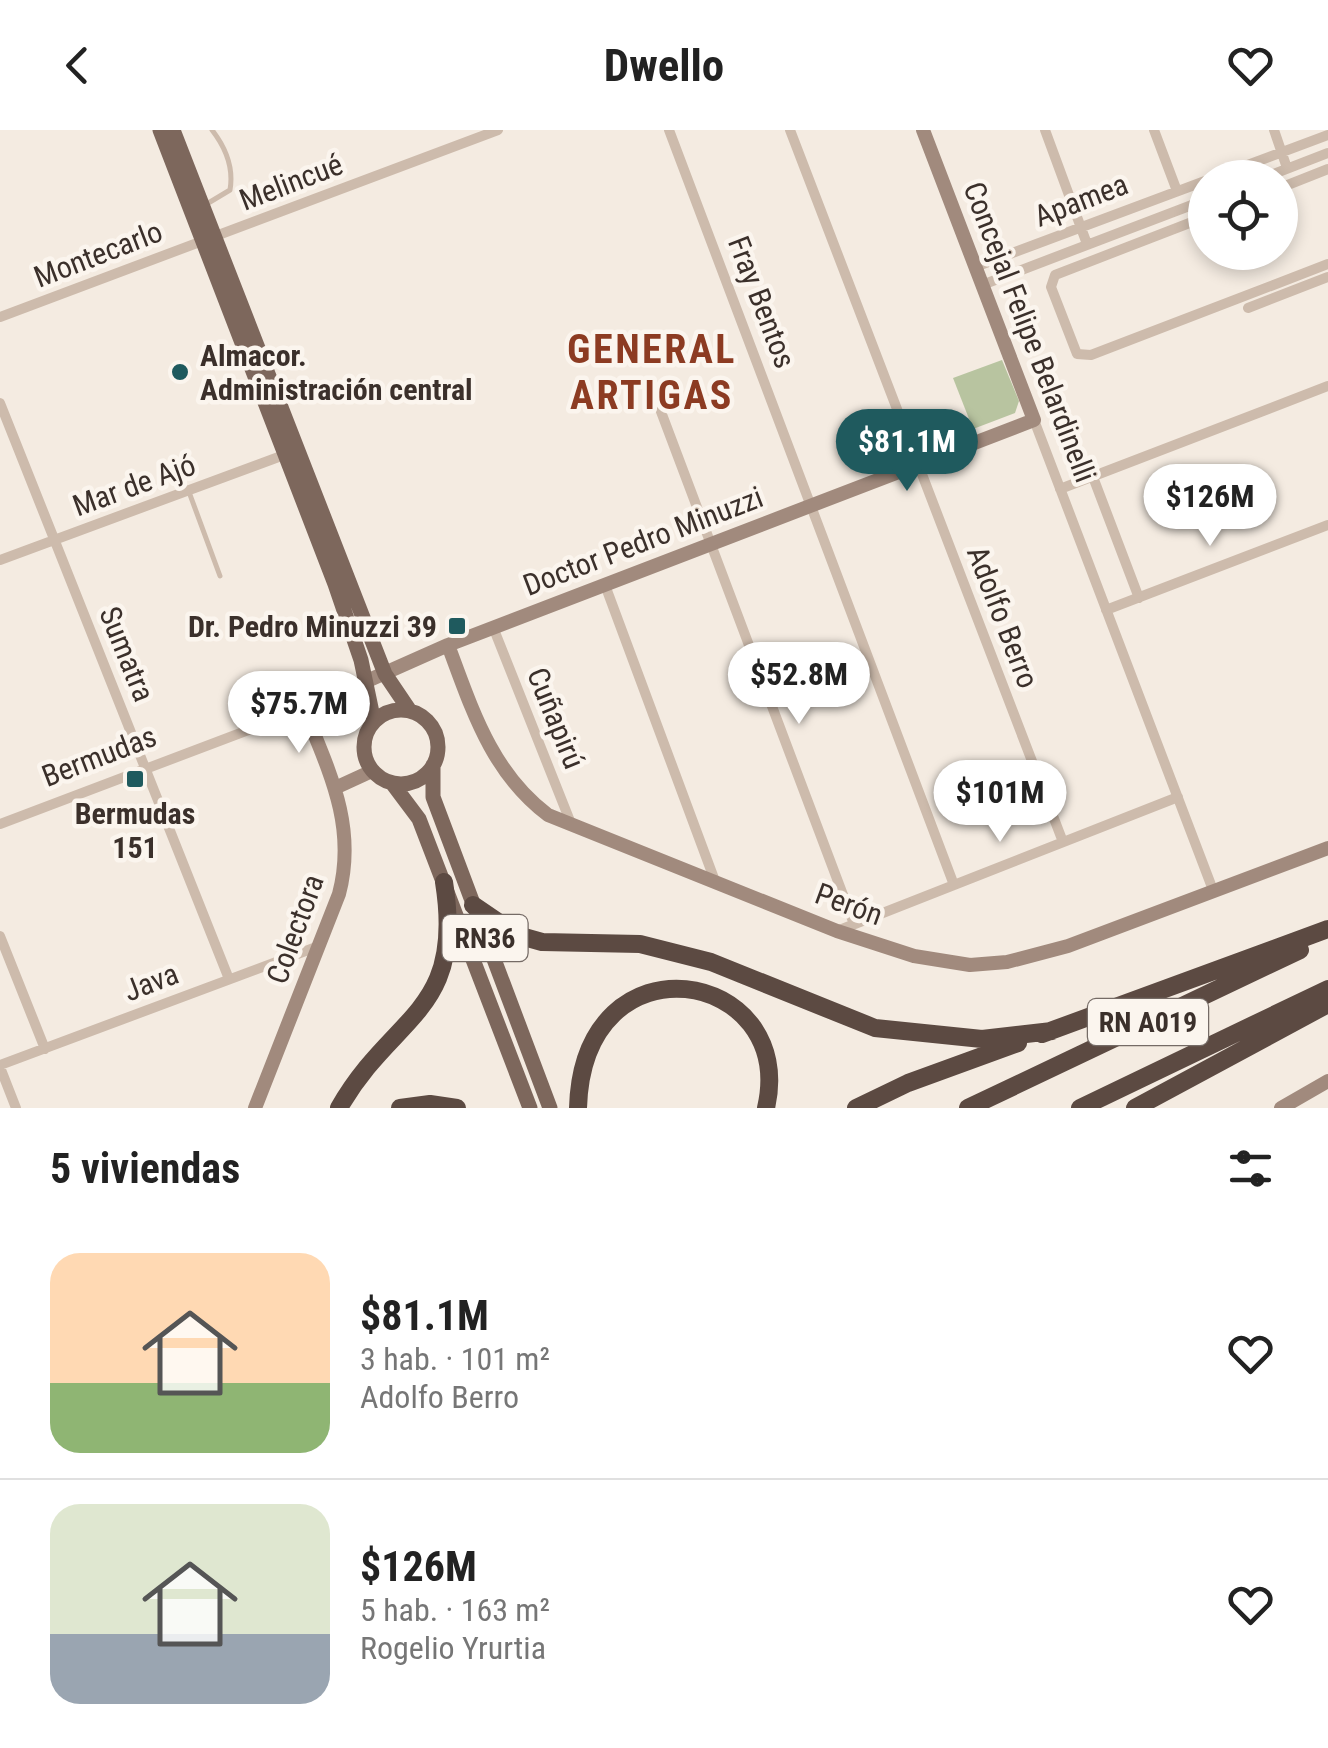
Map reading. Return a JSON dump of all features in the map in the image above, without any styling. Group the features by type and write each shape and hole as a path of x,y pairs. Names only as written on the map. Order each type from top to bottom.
{"highway":[{"path":"339,1108 358,1078 433,996 450,942 444,882"},
{"path":"473,905 517,935 559,943 640,944 694,958 875,1028 982,1039 1052,1031"},
{"path":"856,1108 945,1068 1328,933"},
{"name":"RN A019","path":"968,1108 1328,933"},
{"path":"578,1108 583,1066 601,1026 636,997 679,988 724,1002 750,1024 770,1074 766,1108"},
{"name":"RN A019","path":"1080,1108 1328,989"},
{"path":"1134,1108 1328,1004"},
{"path":"1144,1108 1169,1089"},
{"path":"400,1108 430,1104 456,1108"}],"main road":[{"name":"RN36","path":"160,130 385,674 410,711 432,728 438,746 433,765 434,797 550,1108"},
{"name":"RN36","path":"173,130 202,206 208,240 284,455 335,584 367,683 374,722 363,748 372,770 392,784 418,820 530,1108"},
{"name":"Concejal Felipe Belardinelli","path":"923,130 1034,420"},
{"name":"Doctor Pedro Minuzzi","path":"385,674 448,645 1034,420"},
{"name":"Perón","path":"448,645 496,761 531,802 572,827 837,931 940,962 1007,962 1068,946 1328,848"},
{"name":"Bermudas","path":"304,709 385,674"},
{"name":"Colectora","path":"256,1108 320,946 347,860 346,826 304,709"},
{"path":"374,722 390,712 410,711"},
{"path":"392,784 411,783 433,765"},
{"path":"335,788 372,770"},
{"path":"1291,1105 1328,1081"}],"street":[{"name":"Melincué","path":"208,240 498,130"},
{"name":"Fray Bentos","path":"669,130 954,885"},
{"name":"Adolfo Berro","path":"790,130 1064,842"},
{"path":"1044,130 1087,244"},
{"path":"1154,130 1177,191"},
{"path":"1274,130 1284,160"},
{"path":"1261,160 1328,135"},
{"path":"1298,164 1328,153"},
{"path":"1298,181 1328,169"},
{"name":"Apamea","path":"975,266 1188,187"},
{"name":"Apamea","path":"982,285 1188,206"},
{"path":"1188,224 1054,275 1051,287 1078,354 1091,355 1328,264"},
{"name":"Montecarlo","path":"0,317 208,240"},
{"path":"1248,308 1328,277"},
{"path":"667,383 660,409 708,545 854,924"},
{"path":"1060,489 1328,386"},
{"name":"Sumatra","path":"0,403 229,980"},
{"name":"Concejal Felipe Belardinelli","path":"1034,420 1213,890"},
{"path":"0,440 12,435"},
{"name":"Mar de Ajó","path":"0,560 284,455"},
{"path":"1092,476 1140,598"},
{"path":"1106,610 1328,525"},
{"path":"605,585 715,881"},
{"name":"Cuñapirú","path":"493,628 572,827"},
{"name":"Bermudas","path":"0,824 304,709"},
{"path":"837,931 1178,798"},
{"path":"0,936 45,1049"},
{"name":"Java","path":"0,1066 320,946"},
{"path":"0,1066 16,1108"}],"lane":[{"path":"202,206 220,200 230,190 233,175 224,148 212,130"},
{"path":"189,492 220,576"}],"green space":[{"path":"1002,360 1019,401 1015,413 973,429 953,378"}],"place":[{"name":"Almacor. Administración central","path":"180,372"},
{"name":"Dr. Pedro Minuzzi 39","path":"457,626"},
{"name":"Bermudas 151","path":"135,779"}],"district":[{"name":"GENERAL ARTIGAS","path":"652,372"}]}
